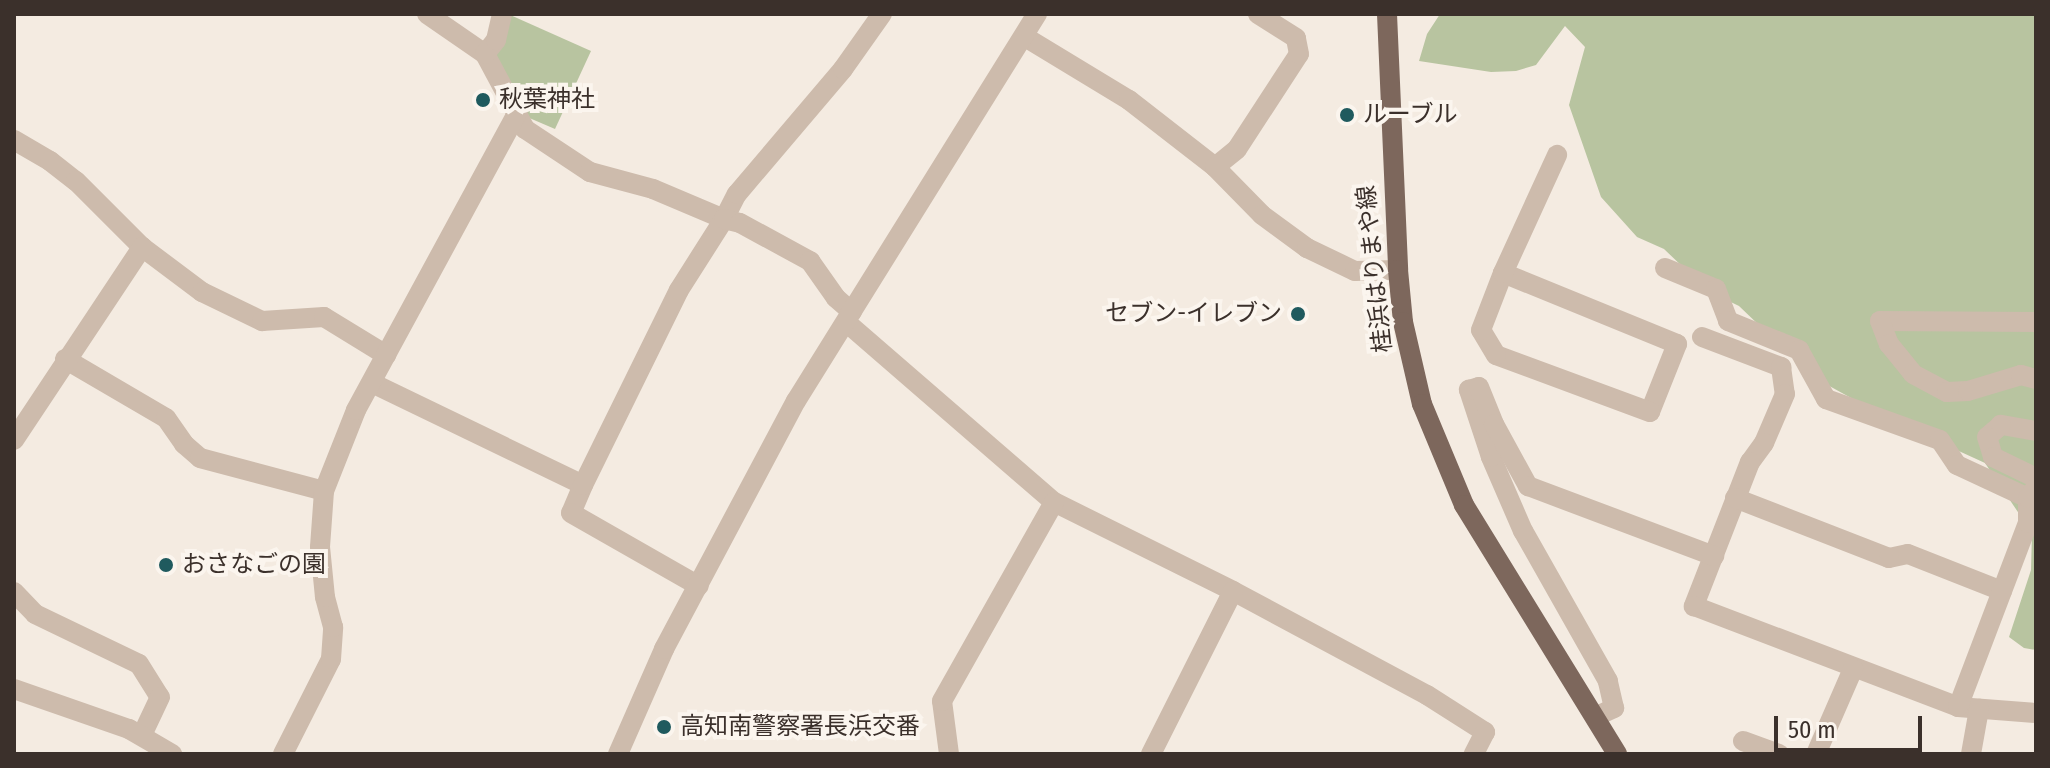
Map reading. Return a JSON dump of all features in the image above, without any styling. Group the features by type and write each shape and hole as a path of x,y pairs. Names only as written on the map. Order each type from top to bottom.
{"main road":[{"name":"桂浜はりまや線","path":"1387,14 1398,270 1412,370 1464,505 1597,716 1617,754"}],"street":[{"path":"427,14 485,54 525,129 590,172 653,189 740,223 810,261 849,317 1054,502 1233,591 1427,695 1485,732 1474,754"},
{"path":"485,54 496,40 502,14"},
{"path":"699,586 571,513 679,290 737,194 843,69 882,14"},
{"path":"1215,167 1237,149 1299,54 1296,38 1258,14"},
{"path":"618,754 664,649 796,401 1030,21 1215,167 1262,215 1307,248 1355,271 1398,270"},
{"path":"283,754 331,659 333,627 325,597 320,547 324,491 356,410 518,112"},
{"path":"14,140 76,181 142,247 202,292 262,321 324,317 386,355"},
{"path":"1503,273 1677,344 1650,412 1496,355 1481,330 1503,273 1557,155"},
{"path":"14,440 142,247"},
{"path":"1665,268 1716,289 1728,321 1799,350 1826,399 1940,440 1957,465 2032,493 2028,523 1958,707"},
{"path":"2036,322 1880,321 1889,344 1913,374 1947,392 1968,391 2021,375 2036,379"},
{"path":"1702,337 1781,367 1785,394 1735,498 1694,606 1958,707 2036,713"},
{"path":"1496,355 1479,387 1469,390 1491,457 1523,531 1608,681 1614,708 1597,716"},
{"path":"65,359 166,418 184,444 200,458 324,491"},
{"path":"372,383 583,485"},
{"path":"1479,387 1494,424 1528,486 1714,556"},
{"path":"2036,431 2001,425 1987,437 1993,457 2036,478"},
{"path":"1735,498 1889,558 1908,554 2002,591"},
{"path":"949,754 942,701 1054,502"},
{"path":"1151,754 1233,591"},
{"path":"14,592 35,614 139,664 160,697 142,735"},
{"path":"1816,754 1853,669"},
{"path":"14,689 142,735 172,754"},
{"path":"1971,754 1979,709"},
{"path":"1743,741 1779,754"}],"green space":[{"path":"508,14 591,51 555,129 527,117 495,56"},
{"path":"1440,14 2036,14 2036,650 2024,648 2009,637 2031,570 2032,533 1985,463 1891,420 1813,377 1739,306 1708,291 1664,249 1637,237 1601,197 1569,105 1585,47 1565,26 1536,65 1516,71 1491,72 1419,61 1427,34"}],"place":[{"name":"秋葉神社","path":"483,100"},
{"name":"ルーブル","path":"1347,115"},
{"name":"セブン-イレブン","path":"1298,314"},
{"name":"おさなごの園","path":"166,565"},
{"name":"高知南警察署長浜交番","path":"664,727"}]}
